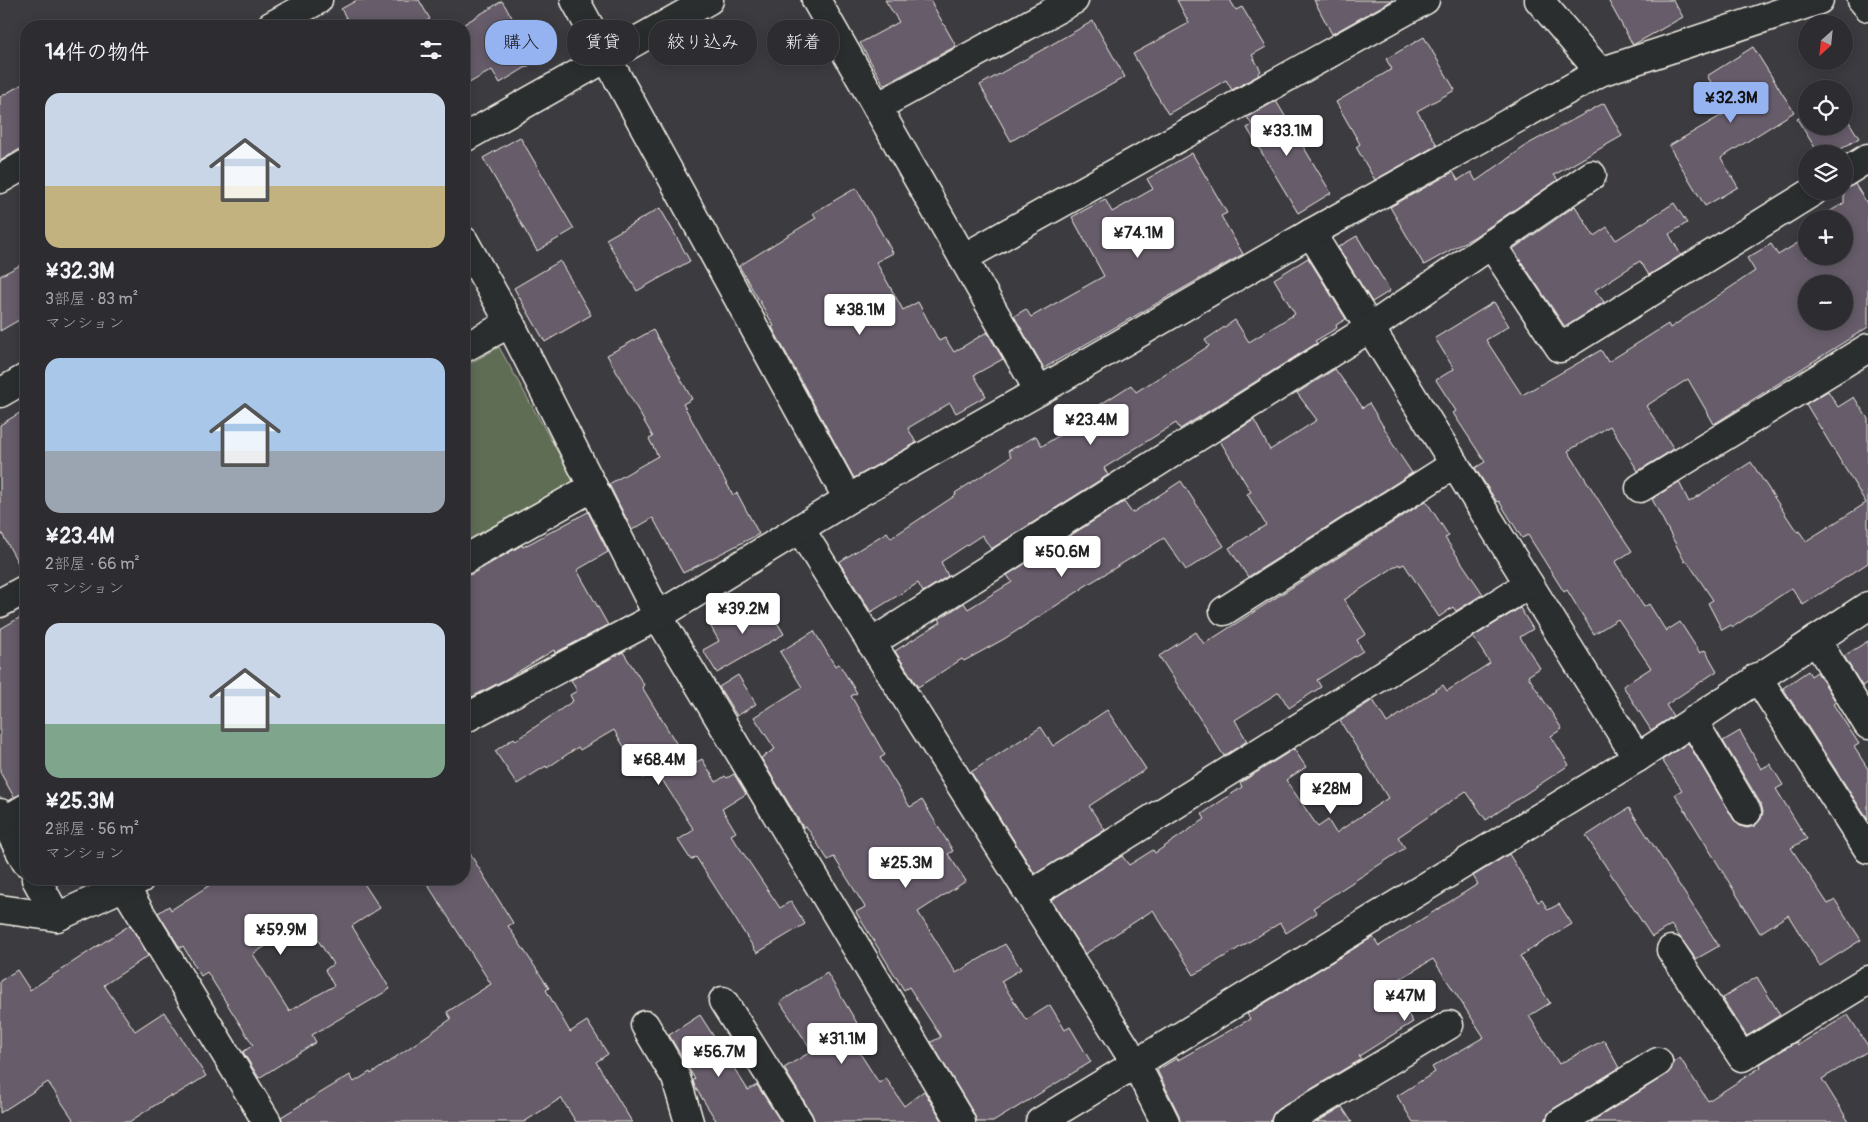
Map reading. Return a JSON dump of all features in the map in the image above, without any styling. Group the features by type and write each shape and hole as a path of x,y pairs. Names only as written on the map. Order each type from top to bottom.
{"street":[{"path":"282,20 318,0"},
{"path":"575,0 586,20"},
{"path":"639,39 709,0"},
{"path":"816,0 1039,391"},
{"path":"877,107 1074,0"},
{"path":"963,258 1425,0"},
{"path":"1539,0 1600,72"},
{"path":"470,717 658,616 848,499 1039,391 1311,233 1600,72 1819,0"},
{"path":"1862,0 1868,7"},
{"path":"470,135 594,65"},
{"path":"610,65 848,499"},
{"path":"1853,167 1868,158"},
{"path":"0,179 20,167"},
{"path":"871,643 1370,328 1592,175"},
{"path":"1491,244 1560,348 1799,200"},
{"path":"1311,233 1637,758"},
{"path":"470,252 510,323 658,616 961,1122"},
{"path":"470,345 510,323"},
{"path":"1640,488 1868,348"},
{"path":"0,392 20,381"},
{"path":"1224,611 1455,464"},
{"path":"470,557 593,487"},
{"path":"800,529 1136,1064 1165,1122"},
{"path":"1030,896 1529,584"},
{"path":"0,603 20,592"},
{"path":"1040,1122 1637,758 1757,677 1868,606"},
{"path":"1816,640 1868,726"},
{"path":"1757,677 1868,849"},
{"path":"1694,721 1747,812"},
{"path":"10,814 20,844"},
{"path":"39,885 56,917"},
{"path":"0,909 56,917 125,885"},
{"path":"134,885 267,1122"},
{"path":"1670,950 1742,1057 1868,980"},
{"path":"723,1001 799,1122"},
{"path":"645,1025 676,1078 689,1122"},
{"path":"1286,1122 1449,1025"},
{"path":"1561,1122 1658,1062"}],"green space":[{"path":"499,347 574,481 470,539 470,364"}],"building":[{"path":"357,0 419,0 430,19 347,20 341,9"},
{"path":"885,0 930,0 956,46 884,85 860,43 899,22"},
{"path":"1177,0 1230,0 1236,10 1242,7 1266,47 1252,55 1261,71 1258,73 1259,75 1232,90 1226,80 1168,114 1133,54 1189,23"},
{"path":"1314,0 1393,0 1332,34"},
{"path":"1608,0 1673,0 1683,17 1633,45"},
{"path":"502,1 514,20 485,20 485,65 530,65 500,83 492,70 470,83 470,20"},
{"path":"1093,21 1125,77 1011,141 980,85"},
{"path":"1424,37 1455,90 1417,111 1437,145 1375,180 1356,147 1360,144 1336,102 1392,69 1386,59"},
{"path":"1753,47 1794,112 1721,158 1738,187 1705,206 1669,146 1729,111 1707,76"},
{"path":"20,85 20,150 0,161 0,97"},
{"path":"1276,101 1331,193 1298,213 1247,128 1252,125 1247,117"},
{"path":"1604,103 1622,136 1554,175 1558,180 1474,237 1424,265 1390,207 1453,172 1458,180 1471,172 1476,181 1530,143"},
{"path":"1853,128 1859,138 1848,145 1813,145 1807,135 1853,135"},
{"path":"520,137 574,229 537,251 483,158"},
{"path":"1192,153 1227,213 1221,216 1243,254 1044,368 1014,316 1026,309 1031,317 1104,276 1072,217 1105,199 1112,212 1153,189 1147,179"},
{"path":"1855,184 1868,205 1868,327 1714,424 1688,379 1646,406 1674,449 1638,471 1610,426 1568,451 1632,551 1615,562 1644,607 1649,604 1666,631 1680,622 1700,653 1705,650 1717,671 1666,705 1673,716 1651,730 1623,686 1651,668 1618,619 1594,634 1567,590 1564,592 1528,535 1522,538 1499,501 1497,502 1475,468 1485,462 1453,413 1456,411 1436,380 1454,369 1435,338 1494,302 1509,326 1486,340 1522,395 1601,350 1608,362 1668,324 1670,328 1755,271 1747,258 1771,244 1778,255 1798,243 1798,265 1853,265 1853,210 1832,210 1844,203 1844,200 1853,200 1853,185"},
{"path":"856,188 893,253 876,262 903,310 918,302 939,341 945,338 954,352 987,332 1003,359 974,375 986,396 956,413 950,403 908,428 916,443 854,478 772,327 774,326 739,266 816,218 813,213"},
{"path":"1674,203 1687,223 1669,234 1681,255 1649,275 1640,261 1595,290 1604,302 1565,327 1513,249 1575,206 1594,236 1607,227 1616,240"},
{"path":"660,208 690,261 637,291 606,239"},
{"path":"1357,236 1390,291 1372,302 1338,247"},
{"path":"1308,258 1346,319 1336,325 1337,328 1315,341 1317,343 1180,429 1176,423 1104,468 1108,475 991,549 982,535 941,562 948,576 923,592 918,583 871,612 839,562 887,532 891,538 1011,457 1008,451 1036,436 1042,446 1092,415 1090,411 1131,385 1136,392 1209,346 1205,340 1235,320 1249,342 1295,314 1274,279"},
{"path":"560,261 591,315 545,342 514,288"},
{"path":"20,265 20,319 0,331 0,276"},
{"path":"653,330 692,399 683,404 733,495 737,493 759,534 683,573 653,518 632,530 609,484 658,456 649,439 653,437 607,355"},
{"path":"1335,369 1363,408 1369,403 1412,473 1248,577 1229,548 1266,525 1247,494 1251,492 1220,441 1254,420 1270,450 1317,420 1297,393"},
{"path":"1828,391 1838,407 1854,397 1868,419 1868,563 1803,605 1792,588 1733,627 1731,625 1722,630 1708,603 1713,600 1687,561 1685,562 1652,499 1679,482 1689,502 1751,462 1797,532 1799,531 1806,541 1866,503 1806,404"},
{"path":"20,413 20,567 0,530 0,425"},
{"path":"1181,481 1224,546 1186,570 1164,538 1004,639 964,661 962,659 918,687 895,651 941,622 939,619 964,603 968,609 1012,582 1007,575 1124,502 1132,513"},
{"path":"1426,501 1449,536 1445,538 1483,594 1456,611 1453,607 1439,617 1404,564 1400,566 1399,564 1344,600 1366,634 1357,640 1363,651 1317,680 1321,687 1289,708 1279,692 1235,720 1247,741 1224,756 1159,656 1196,632 1204,644"},
{"path":"588,512 608,552 577,570 608,625 555,653 554,650 470,698 470,574 522,545 523,547"},
{"path":"762,597 784,634 717,673 703,650 719,641 711,627"},
{"path":"1520,608 1533,629 1520,637 1540,668 1528,676 1562,729 1551,736 1569,765 1486,820 1466,791 1398,837 1405,848 1313,908 1317,913 1286,933 1280,923 1194,975 1153,910 1085,954 1051,900 1122,856 1129,865 1153,850 1155,853 1205,819 1202,814 1242,787 1240,783 1294,749 1306,767 1286,780 1318,827 1328,820 1336,833 1388,798 1340,721 1373,700 1387,723 1443,685 1447,691 1490,663 1473,637"},
{"path":"20,617 20,794 14,797 0,772 0,629"},
{"path":"814,631 835,666 839,664 857,693 851,696 885,755 880,758 910,807 922,800 953,851 948,854 966,881 918,912 956,973 1005,944 1021,969 1001,981 1026,1020 1050,1005 1065,1030 1070,1027 1091,1062 993,1122 977,1122 931,1042 941,1037 909,987 904,990 856,912 865,907 834,857 828,860 806,826 803,827 761,758 775,749 754,717 802,687 780,652"},
{"path":"1868,641 1868,682 1862,686 1844,656"},
{"path":"623,652 690,766 702,759 716,782 725,776 727,778 734,774 746,794 722,809 736,832 731,835 780,908 791,901 805,924 757,953 696,857 691,860 678,840 694,830 656,770 643,778 614,730 580,750 578,747 547,768 546,766 517,784 495,751 514,738 516,740 573,701 570,695 577,691 571,680"},
{"path":"1808,671 1811,676 1817,672 1836,702 1833,704 1859,744 1854,747 1868,769 1868,820 1783,688"},
{"path":"738,675 756,704 737,716 719,687"},
{"path":"1107,710 1146,769 1089,806 1105,830 1035,874 971,772 1041,727 1053,746"},
{"path":"1740,731 1761,769 1770,764 1783,785 1776,789 1807,839 1791,848 1828,904 1835,900 1861,940 1820,966 1788,915 1760,933 1675,794 1682,790 1662,760 1688,743 1734,820 1740,826 1747,828 1755,826 1761,819 1763,812 1761,804 1723,741"},
{"path":"1629,808 1719,946 1696,959 1671,925 1652,937 1586,836"},
{"path":"470,854 513,923 508,926 549,988 546,990 570,1032 587,1021 608,1054 596,1062 632,1122 576,1122 561,1098 524,1122 283,1122 281,1117 350,1075 354,1082 370,1072 371,1074 451,1019 447,1012 491,984 428,885 470,885"},
{"path":"1509,854 1538,902 1542,900 1548,910 1559,904 1572,924 1520,956 1550,1003 1529,1016 1559,1064 1604,1040 1619,1068 1553,1109 1548,1114 1545,1122 1413,1122 1397,1096 1435,1072 1432,1067 1484,1037 1433,959 1390,985 1413,1022 1359,1056 1361,1059 1278,1109 1273,1114 1270,1122 1180,1122 1179,1115 1157,1070 1250,1019 1247,1014 1373,937 1379,946 1478,884 1473,876"},
{"path":"210,885 365,885 380,908 352,926 390,989 312,1035 316,1042 259,1078 243,1052 253,1045 207,972 201,976 183,946 180,948 158,913 169,906 171,910","holes":["306,921 333,964 325,970 334,986 289,1011 253,954"]},
{"path":"130,925 148,956 104,985 135,1031 164,1012 206,1076 172,1097 171,1095 129,1122 75,1122 48,1082 0,1113 0,981 17,970 30,990"},
{"path":"827,973 857,1023 845,1030 879,1083 886,1078 904,1106 924,1091 943,1122 815,1122 784,1068 812,1051 780,1002"},
{"path":"1757,977 1780,1015 1747,1036 1722,998"},
{"path":"700,1015 748,1090 757,1085 781,1122 717,1122 695,1087 693,1081 695,1079 669,1035"},
{"path":"1848,1015 1868,1046 1868,1051 1822,1079 1849,1122 1591,1122 1666,1075 1671,1070 1673,1062 1680,1058 1708,1101 1761,1067 1760,1064 1796,1042 1798,1045"},
{"path":"1342,1107 1352,1122 1317,1122"}]}
